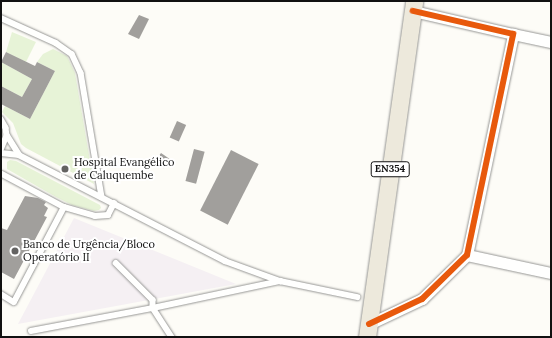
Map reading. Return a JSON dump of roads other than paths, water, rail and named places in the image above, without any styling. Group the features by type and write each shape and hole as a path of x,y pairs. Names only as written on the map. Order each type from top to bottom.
{"main road":[{"name":"EN354","path":"368,330 413,6"}],"street":[{"path":"413,6 513,34 551,42"},
{"path":"368,330 422,299 467,255 513,34"},
{"path":"467,255 551,273"}],"lane":[{"path":"1,18 56,43 72,54 81,72 102,197"},
{"path":"1,119 6,128 7,136 19,155"},
{"path":"1,150 7,136"},
{"path":"1,153 19,155 225,261 280,281 357,297"},
{"path":"1,173 64,207 95,216 108,215 114,203"},
{"path":"1,294 14,302 64,207"},
{"path":"116,263 152,300 153,308 172,337"},
{"path":"31,331 153,308 280,281"}],"place":[{"name":"Hospital Evangélico de Caluquembe","path":"65,169"},
{"name":"Banco de Urgência/Bloco Operatório II","path":"15,251"}]}
